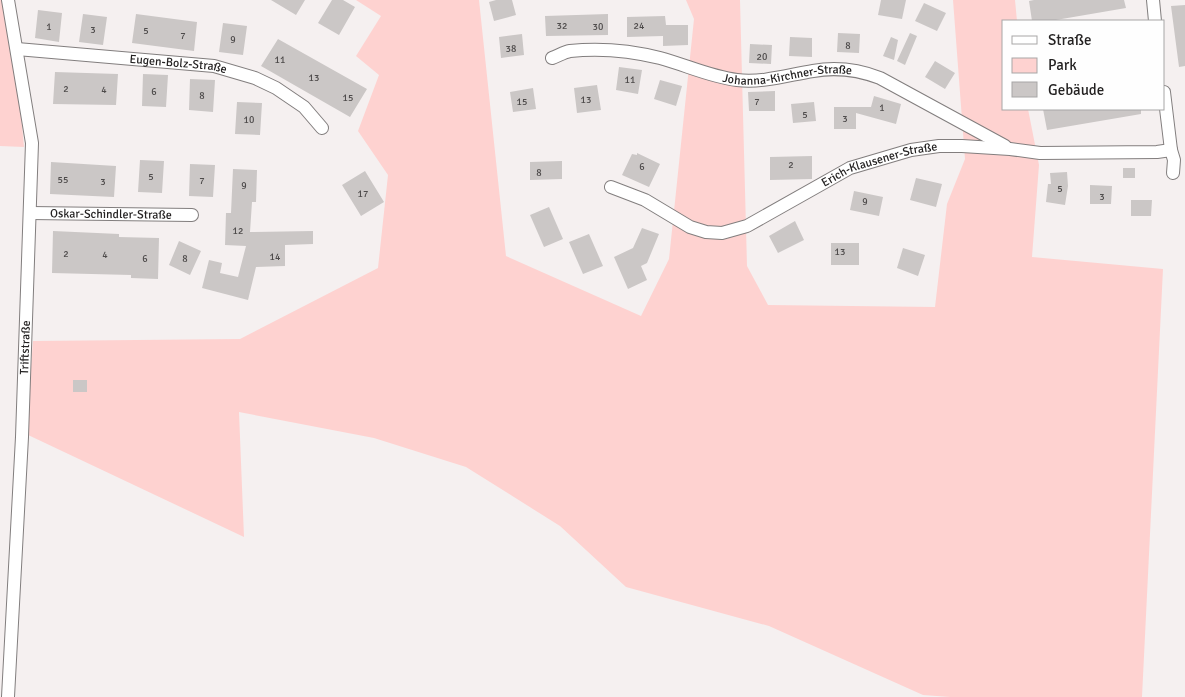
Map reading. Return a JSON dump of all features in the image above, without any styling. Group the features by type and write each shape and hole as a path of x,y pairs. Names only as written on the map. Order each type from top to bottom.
{"street":[{"name":"Triftstraße","path":"8,0 32,143 22,437 8,697"},
{"path":"1153,0 1155,20"},
{"name":"Eugen-Bolz-Straße","path":"17,49 214,66 255,78 276,88 304,107 322,128"},
{"name":"Johanna-Kirchner-Straße","path":"552,58 568,52 611,50 652,56 714,75 738,80 759,80 825,69 848,70 870,74 1010,148"},
{"path":"1165,100 1174,160 1173,173"},
{"name":"Erich-Klausener-Straße","path":"611,187 645,200 690,227 706,232 722,233 747,226 850,168 911,150 939,146 962,146 1010,148 1040,153 1157,152 1171,150"},
{"name":"Oskar-Schindler-Straße","path":"30,213 192,215"}],"green space":[{"path":"0,0 5,0 15,50 24,147 0,146"},
{"path":"356,0 479,0 506,256 641,316 669,259 694,19 686,0 740,0 747,266 768,305 935,307 947,204 965,159 953,0 1015,0 1017,20 1002,20 1002,110 1028,110 1039,165 1032,257 1163,269 1142,697 950,697 923,695 769,626 626,587 560,526 466,467 374,438 239,412 244,537 26,434 33,341 240,339 378,268 388,175 358,131 379,75 356,56 381,16"}],"building":[{"path":"271,0 305,0 296,15"},
{"path":"332,0 343,0 355,7 339,35 318,23"},
{"path":"512,0 516,15 494,21 489,2"},
{"path":"881,0 906,0 902,19 878,15"},
{"path":"1124,0 1126,8 1056,20 1032,20 1029,1"},
{"path":"924,3 946,13 937,31 915,21"},
{"path":"1185,5 1185,66 1179,67 1171,6"},
{"path":"38,10 62,13 59,42 35,38"},
{"path":"83,14 107,17 103,45 79,42"},
{"path":"136,14 197,22 194,51 132,43"},
{"path":"608,14 608,35 546,36 545,16"},
{"path":"665,16 666,25 688,25 688,45 663,46 663,36 627,37 627,17"},
{"path":"223,23 247,26 243,55 219,52"},
{"path":"838,33 860,34 859,53 837,52"},
{"path":"910,33 917,36 905,65 897,61"},
{"path":"522,34 524,55 501,58 499,37"},
{"path":"790,37 812,38 812,57 789,56"},
{"path":"891,37 898,40 894,60 883,56"},
{"path":"278,39 367,89 350,117 261,66"},
{"path":"750,44 772,45 771,64 749,63"},
{"path":"935,61 955,73 945,89 925,77"},
{"path":"619,67 642,70 638,94 616,90"},
{"path":"55,72 118,74 116,105 53,104"},
{"path":"143,74 168,75 166,107 142,106"},
{"path":"190,79 215,80 213,112 189,110"},
{"path":"660,80 682,86 676,106 654,99"},
{"path":"597,85 601,110 577,113 574,88"},
{"path":"533,88 536,109 513,112 510,92"},
{"path":"775,91 775,111 749,111 748,92"},
{"path":"874,96 901,104 896,124 856,113 856,129 834,129 834,107 871,107"},
{"path":"237,102 262,103 260,135 235,134"},
{"path":"814,102 816,121 793,123 791,104"},
{"path":"1043,110 1141,110 1141,114 1047,130"},
{"path":"637,153 660,164 649,187 622,175 632,154 637,155"},
{"path":"812,156 812,179 770,180 770,157"},
{"path":"140,160 164,161 162,193 138,192"},
{"path":"562,161 562,179 530,180 530,162"},
{"path":"51,162 116,166 114,197 50,194"},
{"path":"190,164 215,165 213,197 189,196"},
{"path":"1123,168 1135,168 1135,178 1123,178"},
{"path":"233,169 257,170 256,202 252,202 250,232 313,231 313,244 285,245 285,266 256,267 248,300 202,288 209,260 222,263 220,273 238,277 246,246 225,245 226,213 231,213"},
{"path":"365,171 384,202 361,216 342,185"},
{"path":"1067,172 1068,186 1065,205 1046,202 1048,184 1051,184 1050,173"},
{"path":"916,178 942,184 936,207 910,200"},
{"path":"1090,185 1112,186 1111,204 1090,204"},
{"path":"854,191 883,197 879,216 850,210"},
{"path":"1131,200 1152,200 1151,216 1131,216"},
{"path":"549,207 563,239 544,247 530,215"},
{"path":"795,221 804,240 778,253 769,236"},
{"path":"642,228 659,234 647,263 641,266 647,280 628,289 614,257 633,248"},
{"path":"53,231 119,234 119,237 159,238 158,279 131,278 131,275 52,273"},
{"path":"589,234 603,266 583,274 569,242"},
{"path":"179,241 201,251 190,275 169,265"},
{"path":"831,243 859,243 859,265 831,265"},
{"path":"903,248 925,255 918,276 897,268"},
{"path":"73,380 87,380 87,392 73,392"}]}
